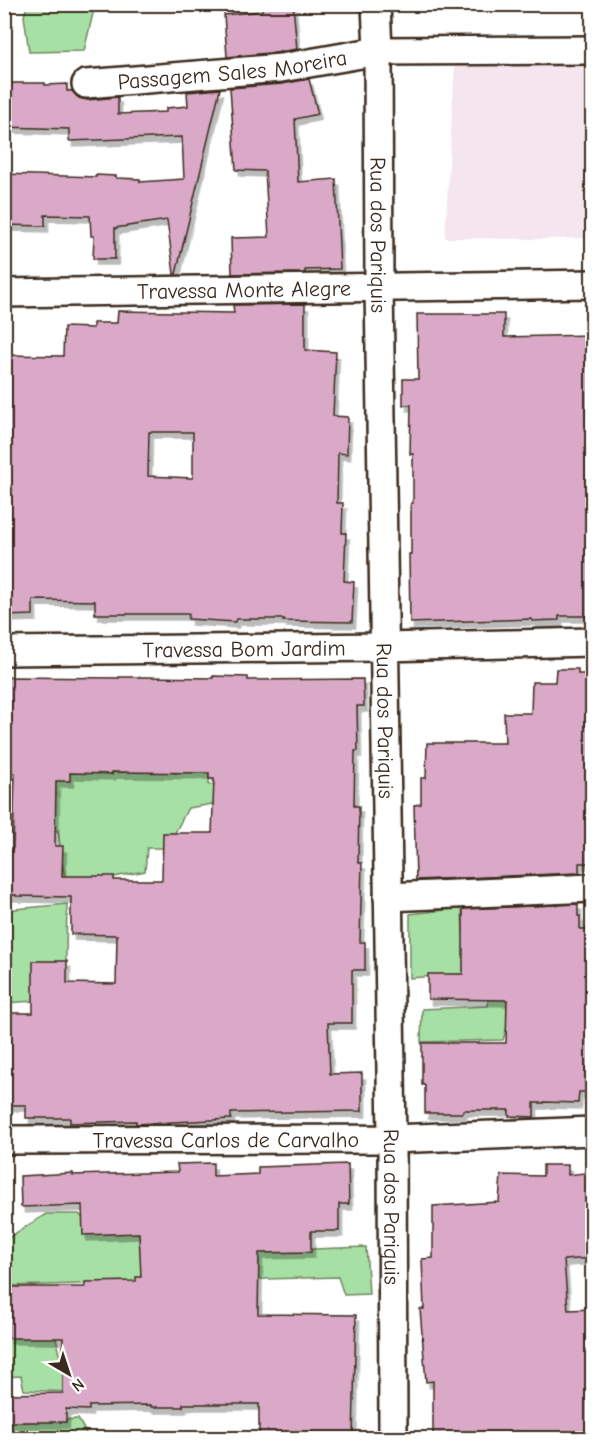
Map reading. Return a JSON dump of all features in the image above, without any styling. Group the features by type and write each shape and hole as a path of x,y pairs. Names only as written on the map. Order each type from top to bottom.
{"street":[{"name":"Rua dos Pariquis","path":"376,4 392,1139 393,1438"},
{"name":"Passagem Sales Moreira","path":"86,84 281,68 378,51 592,50"},
{"name":"Travessa Monte Alegre","path":"4,293 592,284"},
{"name":"Travessa Bom Jardim","path":"4,651 384,647 592,642"},
{"path":"388,897 592,888"},
{"name":"Travessa Carlos de Carvalho","path":"4,1140 392,1139 592,1131"}],"shaded area":[{"path":"455,62 592,64 592,238 445,238"}],"green space":[{"path":"27,5 95,5 84,51 29,52 24,16"},
{"path":"121,5 222,5 199,12 173,6 122,9"},
{"path":"113,753 156,770 176,773 191,753 210,753 209,785 253,780 219,803 188,808 167,848 147,848 145,871 66,886 58,831 29,823 53,783 66,771 87,761 112,775"},
{"path":"67,904 65,999 5,1003 5,910"},
{"path":"462,908 463,934 506,934 581,1030 506,1030 503,1040 421,1042 422,1009 488,1006 488,972 410,978 410,914"},
{"path":"46,1214 79,1214 97,1232 195,1228 207,1253 366,1247 369,1294 344,1295 338,1277 5,1286 4,1278 11,1270 5,1240"},
{"path":"4,1331 55,1334 70,1392 24,1390 21,1376 5,1377"},
{"path":"78,1419 89,1438 5,1438 5,1423"}],"building":[{"path":"261,4 293,4 297,49 227,57 224,15 262,11"},
{"path":"309,79 318,114 295,119 298,182 336,179 340,269 305,270 305,273 232,274 231,238 269,237 265,171 236,170 230,88 282,84"},
{"path":"12,83 67,84 67,91 72,91 79,98 87,100 118,97 118,114 166,112 166,108 188,106 187,92 220,89 176,274 174,274 167,220 115,228 115,259 93,259 94,236 91,236 90,216 45,215 45,226 4,225 4,174 116,176 116,178 140,179 140,182 184,179 182,137 69,141 69,129 4,127 4,85"},
{"path":"305,304 305,350 336,352 333,416 348,417 347,454 338,453 337,503 343,503 342,533 346,533 344,581 354,582 352,622 236,619 235,622 188,619 189,614 95,614 95,601 33,600 33,615 4,616 4,355 63,356 64,327 93,328 93,323 117,323 118,311 234,313 233,305","holes":["149,432 193,432 193,478 148,476"]},
{"path":"417,314 504,314 504,337 592,335 592,488 589,488 590,616 559,616 559,620 410,623 409,554 411,554 413,454 410,454 411,405 403,405 403,379 418,379"},
{"path":"556,669 578,669 578,674 592,674 592,863 579,863 579,873 416,880 414,805 421,804 421,778 426,778 427,743 505,743 504,713 531,713 532,682 555,682"},
{"path":"213,676 248,677 248,680 363,679 364,706 357,706 358,751 355,751 354,806 359,806 358,863 362,863 360,942 365,942 365,970 352,970 352,1023 328,1023 330,1074 362,1073 362,1111 231,1113 231,1119 136,1124 136,1121 70,1123 70,1118 26,1118 26,1105 4,1105 4,1013 33,1013 33,961 67,961 67,983 116,984 117,935 71,934 71,897 4,895 4,848 13,848 15,773 4,773 4,677 213,678","holes":["70,773 209,773 209,779 214,779 212,833 163,833 162,880 114,880 114,876 62,876 63,846 55,846 56,781 70,781"]},
{"path":"578,904 580,929 592,929 592,1092 579,1092 578,1103 534,1103 534,1117 509,1116 509,1110 425,1113 422,1043 506,1043 507,1000 428,999 428,974 463,974 463,909"},
{"path":"213,1163 213,1176 258,1174 258,1167 348,1164 349,1204 339,1204 339,1231 311,1231 311,1252 259,1253 258,1314 356,1315 353,1438 259,1438 259,1404 183,1404 183,1407 89,1406 89,1410 66,1409 66,1422 8,1422 4,1420 4,1394 63,1393 63,1338 8,1338 8,1309 5,1309 6,1287 85,1287 85,1282 136,1281 136,1277 141,1277 139,1233 83,1235 82,1205 21,1207 20,1176 178,1172 177,1164"},
{"path":"543,1165 568,1165 568,1175 592,1172 592,1258 564,1260 568,1310 592,1309 592,1435 521,1434 521,1432 486,1435 433,1435 433,1381 426,1382 420,1309 424,1309 422,1259 433,1258 433,1206 499,1202 501,1175 543,1176"}]}
